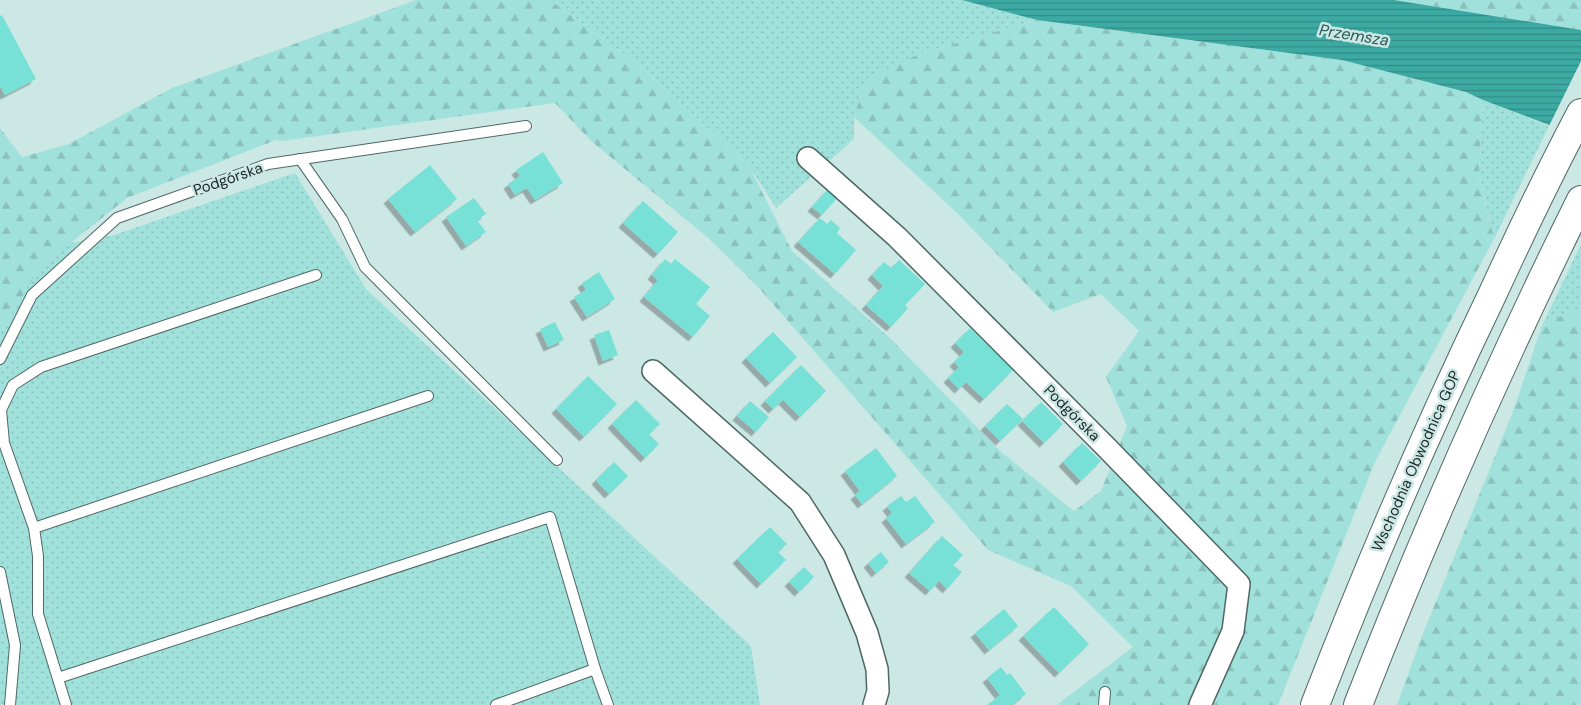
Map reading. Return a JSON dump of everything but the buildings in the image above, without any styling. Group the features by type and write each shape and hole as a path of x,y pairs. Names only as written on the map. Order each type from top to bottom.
{"highway":[{"name":"Wschodnia Obwodnica GOP","path":"1315,705 1370,567 1420,450 1527,221 1581,113"},
{"path":"1358,705 1422,543 1498,374 1581,200"}],"street":[{"name":"Podgórska","path":"808,158 898,237 1239,584 1233,631 1200,705"},
{"path":"653,371 800,502 834,555 867,633 877,668 878,691 874,705"}],"lane":[{"name":"Podgórska","path":"0,358 32,295 117,218 268,164 526,126"},
{"path":"300,160 342,219 365,267 557,460"},
{"path":"66,705 38,614 38,556 34,528 4,443 1,410 13,386 41,367 316,275"},
{"path":"34,528 428,396"},
{"path":"58,678 550,517 595,669 608,705"},
{"path":"0,572 15,645 10,705"},
{"path":"496,705 595,669"},
{"path":"1104,705 1105,692"}],"green space":[{"path":"416,0 550,0 639,65 749,166 792,251 891,339 1001,452 1074,511 1101,491 1127,426 1106,377 1139,331 1101,294 1053,312 956,212 854,117 866,79 921,53 1037,20 1342,60 1466,92 1483,100 1479,175 1494,239 1375,462 1278,705 1057,705 1133,647 1071,586 988,550 759,288 707,237 590,140 555,103 282,141 276,140 127,198 39,268 0,334 0,128 22,157 69,144 172,88"},
{"path":"550,0 962,0 1037,20 921,53 854,117 854,139 776,208 749,166 639,65"},
{"path":"1394,0 1581,0 1581,30"},
{"path":"1483,100 1549,126 1494,239 1479,175"},
{"path":"295,173 366,289 751,646 760,705 0,705 0,256 114,235"},
{"path":"1581,244 1581,305 1542,326"},
{"path":"1581,305 1581,705 1397,705 1422,636 1512,414 1542,326"}],"water":[{"name":"Przemsza","path":"962,0 1394,0 1581,30 1581,137 1466,92 1342,60 1037,20"}],"pier":[{"path":"1581,61 1581,140 1548,128"}]}
